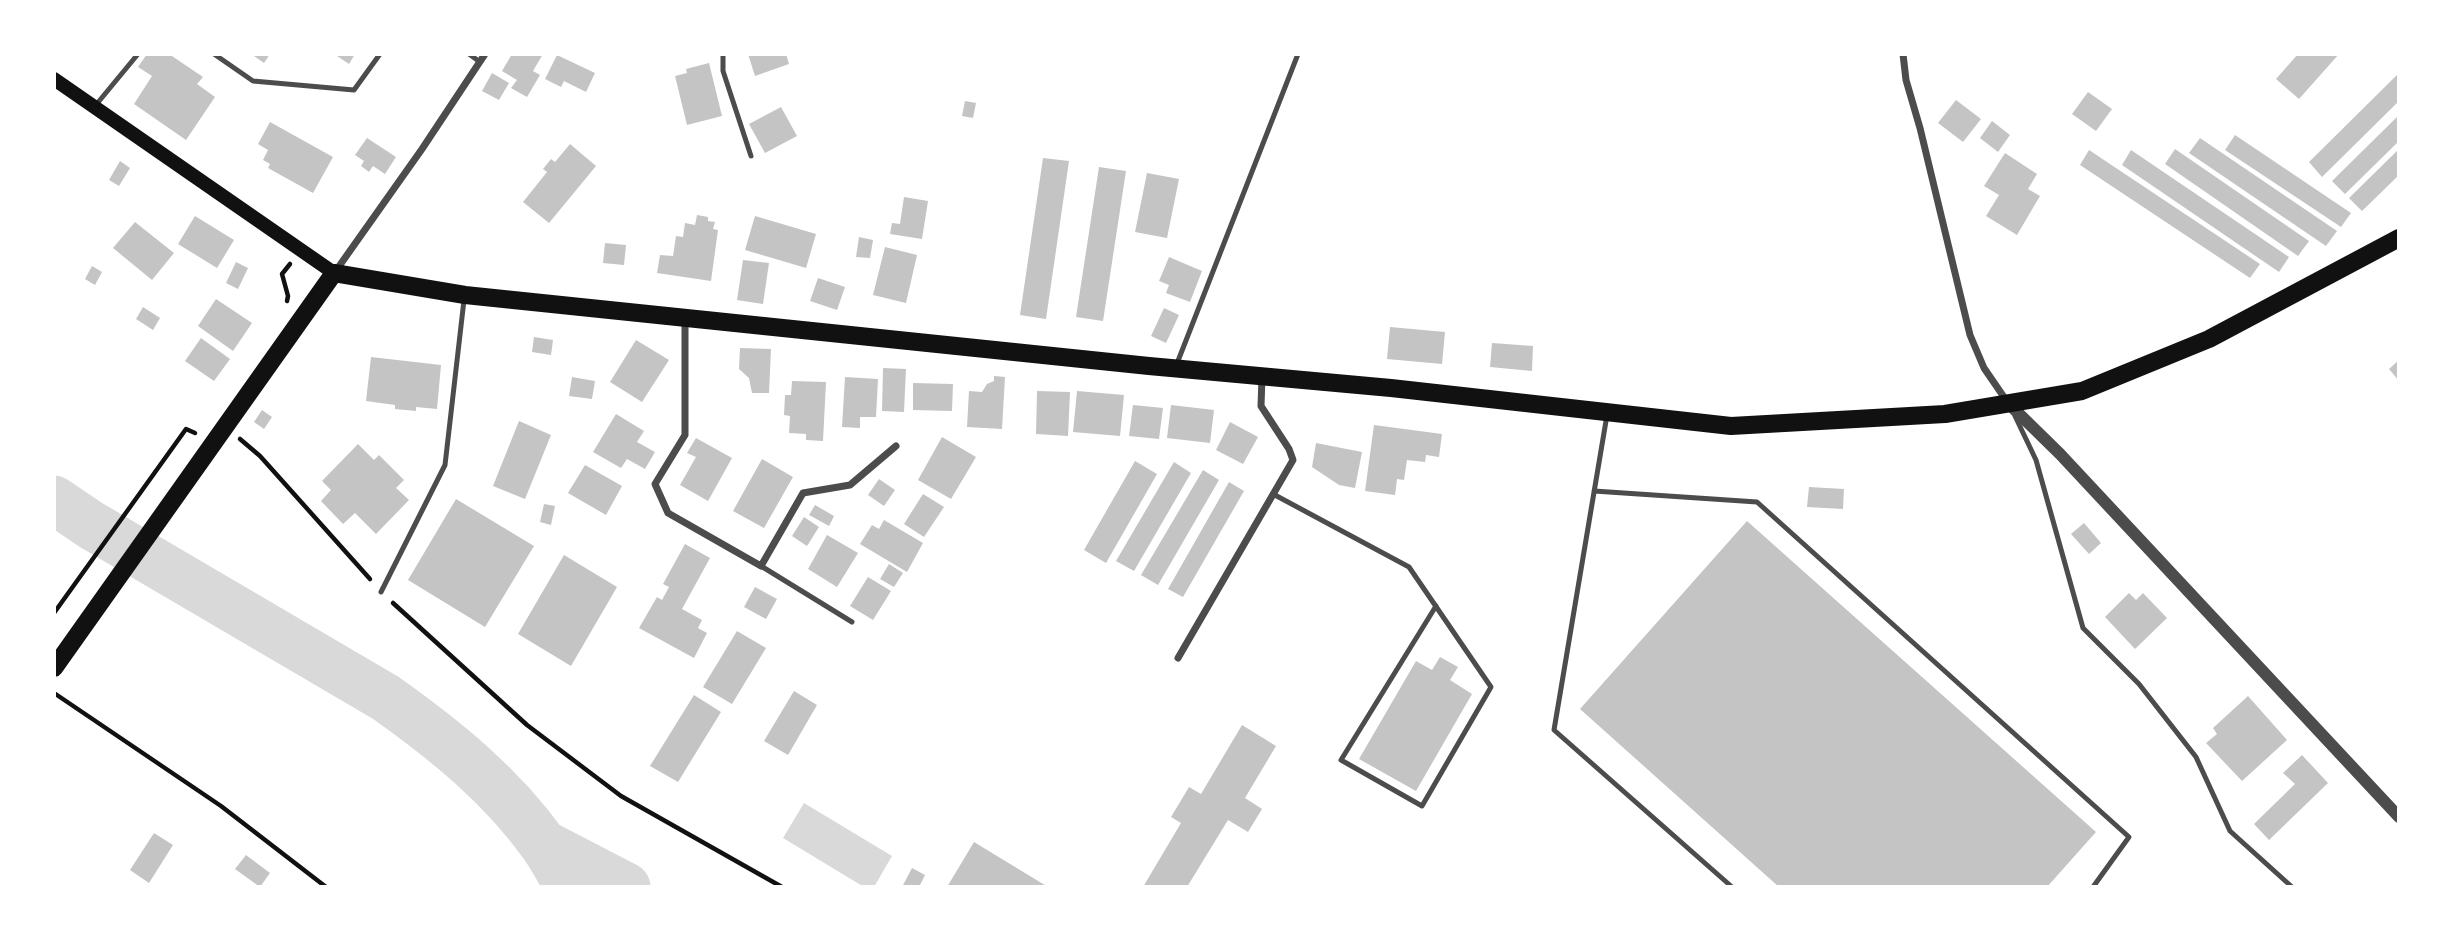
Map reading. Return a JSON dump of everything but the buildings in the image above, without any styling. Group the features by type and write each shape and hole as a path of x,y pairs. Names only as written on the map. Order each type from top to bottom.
{"main road":[{"path":"54,79 334,273 465,295 1391,388 1731,426 1945,414 2082,391 2209,339 2399,238"},
{"path":"56,665 334,273"}],"street":[{"path":"1903,54 1906,79 1970,335 1984,368 2010,405 2060,454 2399,817"},
{"path":"334,273 483,58"},
{"path":"685,318 685,435 654,484 668,513 761,566 803,494 850,485 896,446"},
{"path":"1178,658 1293,460 1289,449 1261,406 1262,376"}],"lane":[{"path":"95,106 138,54"},
{"path":"214,54 253,81 354,89 380,54"},
{"path":"469,54 483,58"},
{"path":"723,54 723,71 751,156"},
{"path":"1175,368 1298,54"},
{"path":"381,592 445,465 465,295"},
{"path":"2010,405 2036,460 2083,628 2139,684 2196,757 2230,831 2292,887"},
{"path":"1607,412 1554,730 1732,887"},
{"path":"1594,491 1757,502 2129,837 2093,887"},
{"path":"1273,494 1409,568 1436,606 1491,687 1422,806 1341,761 1436,606"},
{"path":"761,566 852,622"}],"path":[{"path":"226,427 260,456 381,592 527,725 621,796 782,887"},
{"path":"54,613 183,435"},
{"path":"54,692 220,806 326,887"}],"shaded area":[{"path":"804,803 892,856 874,887 864,887 783,838"}],"waterway":[{"path":"54,500 91,525 386,698 408,714 451,747 491,783 544,845 569,887"},
{"path":"545,845 626,887"}]}
